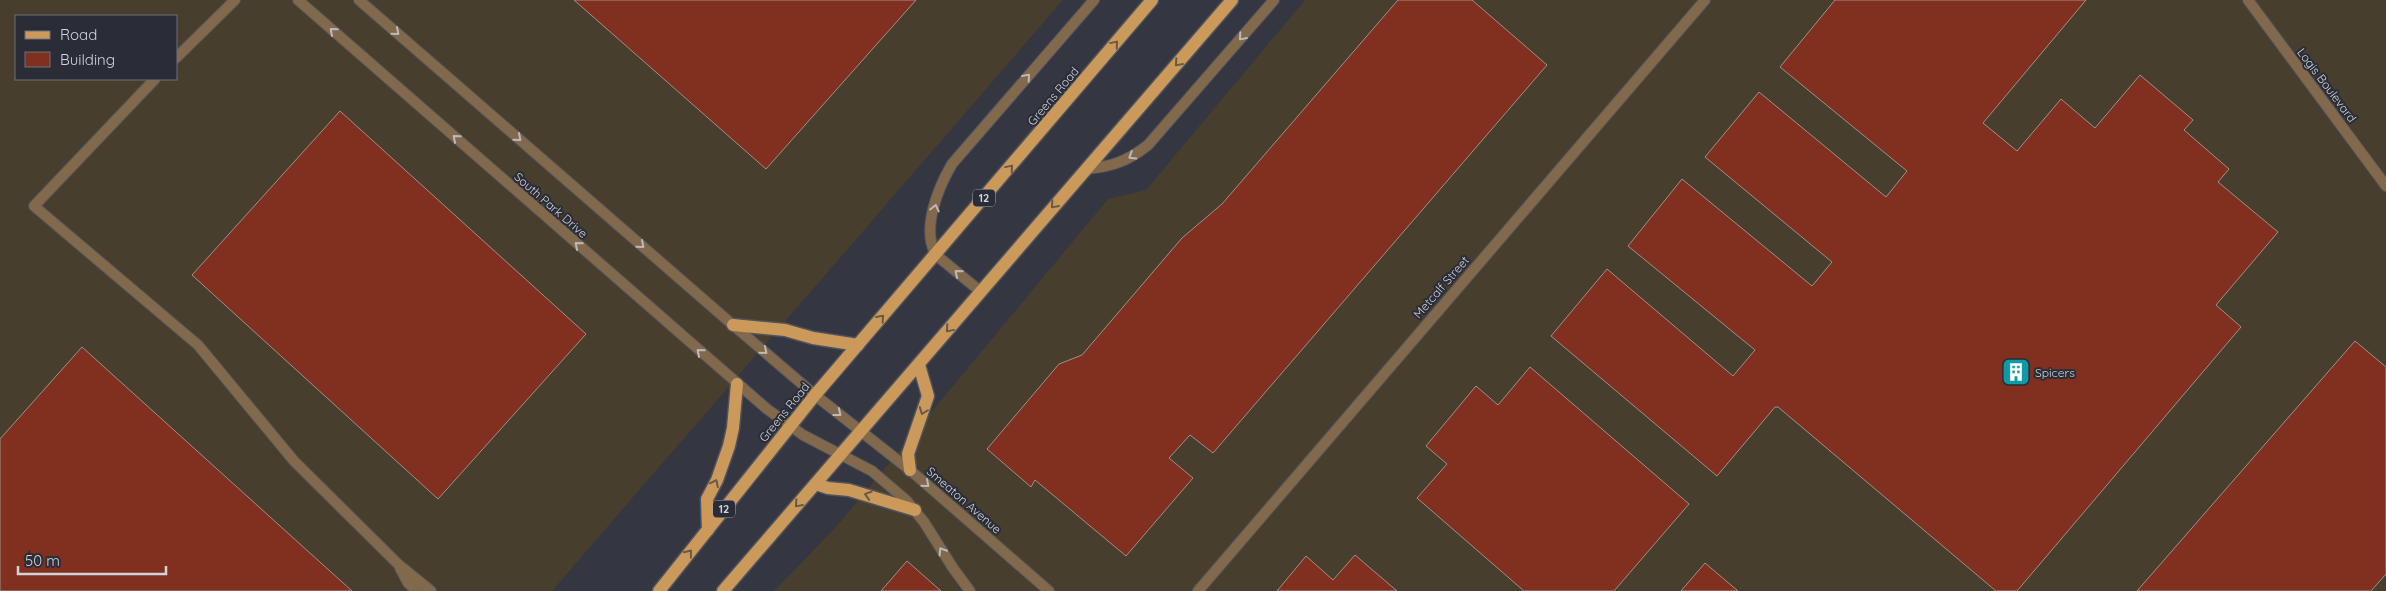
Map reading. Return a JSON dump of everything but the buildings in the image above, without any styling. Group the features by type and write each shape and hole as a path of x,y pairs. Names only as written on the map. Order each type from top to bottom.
{"main road":[{"name":"Greens Road","path":"659,591 789,426 1152,0"},
{"path":"723,591 1232,0"},
{"path":"733,325 785,330 813,338 858,345"},
{"path":"910,470 908,454 928,396 919,365"},
{"path":"708,530 707,499 717,480 729,446 733,428 737,384"},
{"path":"816,484 828,488 849,490 915,510"}],"street":[{"path":"178,56 235,0"},
{"name":"South Park Drive","path":"298,0 737,384 789,426 841,454"},
{"path":"359,0 815,395"},
{"path":"980,291 936,255 929,237 943,180 952,164 1094,0"},
{"path":"1086,168 1106,167 1122,162 1148,145 1274,0"},
{"name":"Metcalf Street","path":"1198,591 1705,0"},
{"name":"Logis Boulevard","path":"2248,0 2386,186"},
{"path":"154,80 34,206 198,345 294,461 399,565 432,591"},
{"name":"Smeaton Avenue","path":"815,395 910,470 1049,591"},
{"path":"841,454 872,470 915,510 970,591"},
{"path":"399,565 408,583 417,591"}],"shaded area":[{"path":"0,0 1063,0 552,591 0,591"},
{"path":"1305,0 2386,0 2386,591 774,591 837,526 1108,199 1146,190"}],"place":[{"name":"Spicers","path":"2016,372"}]}
